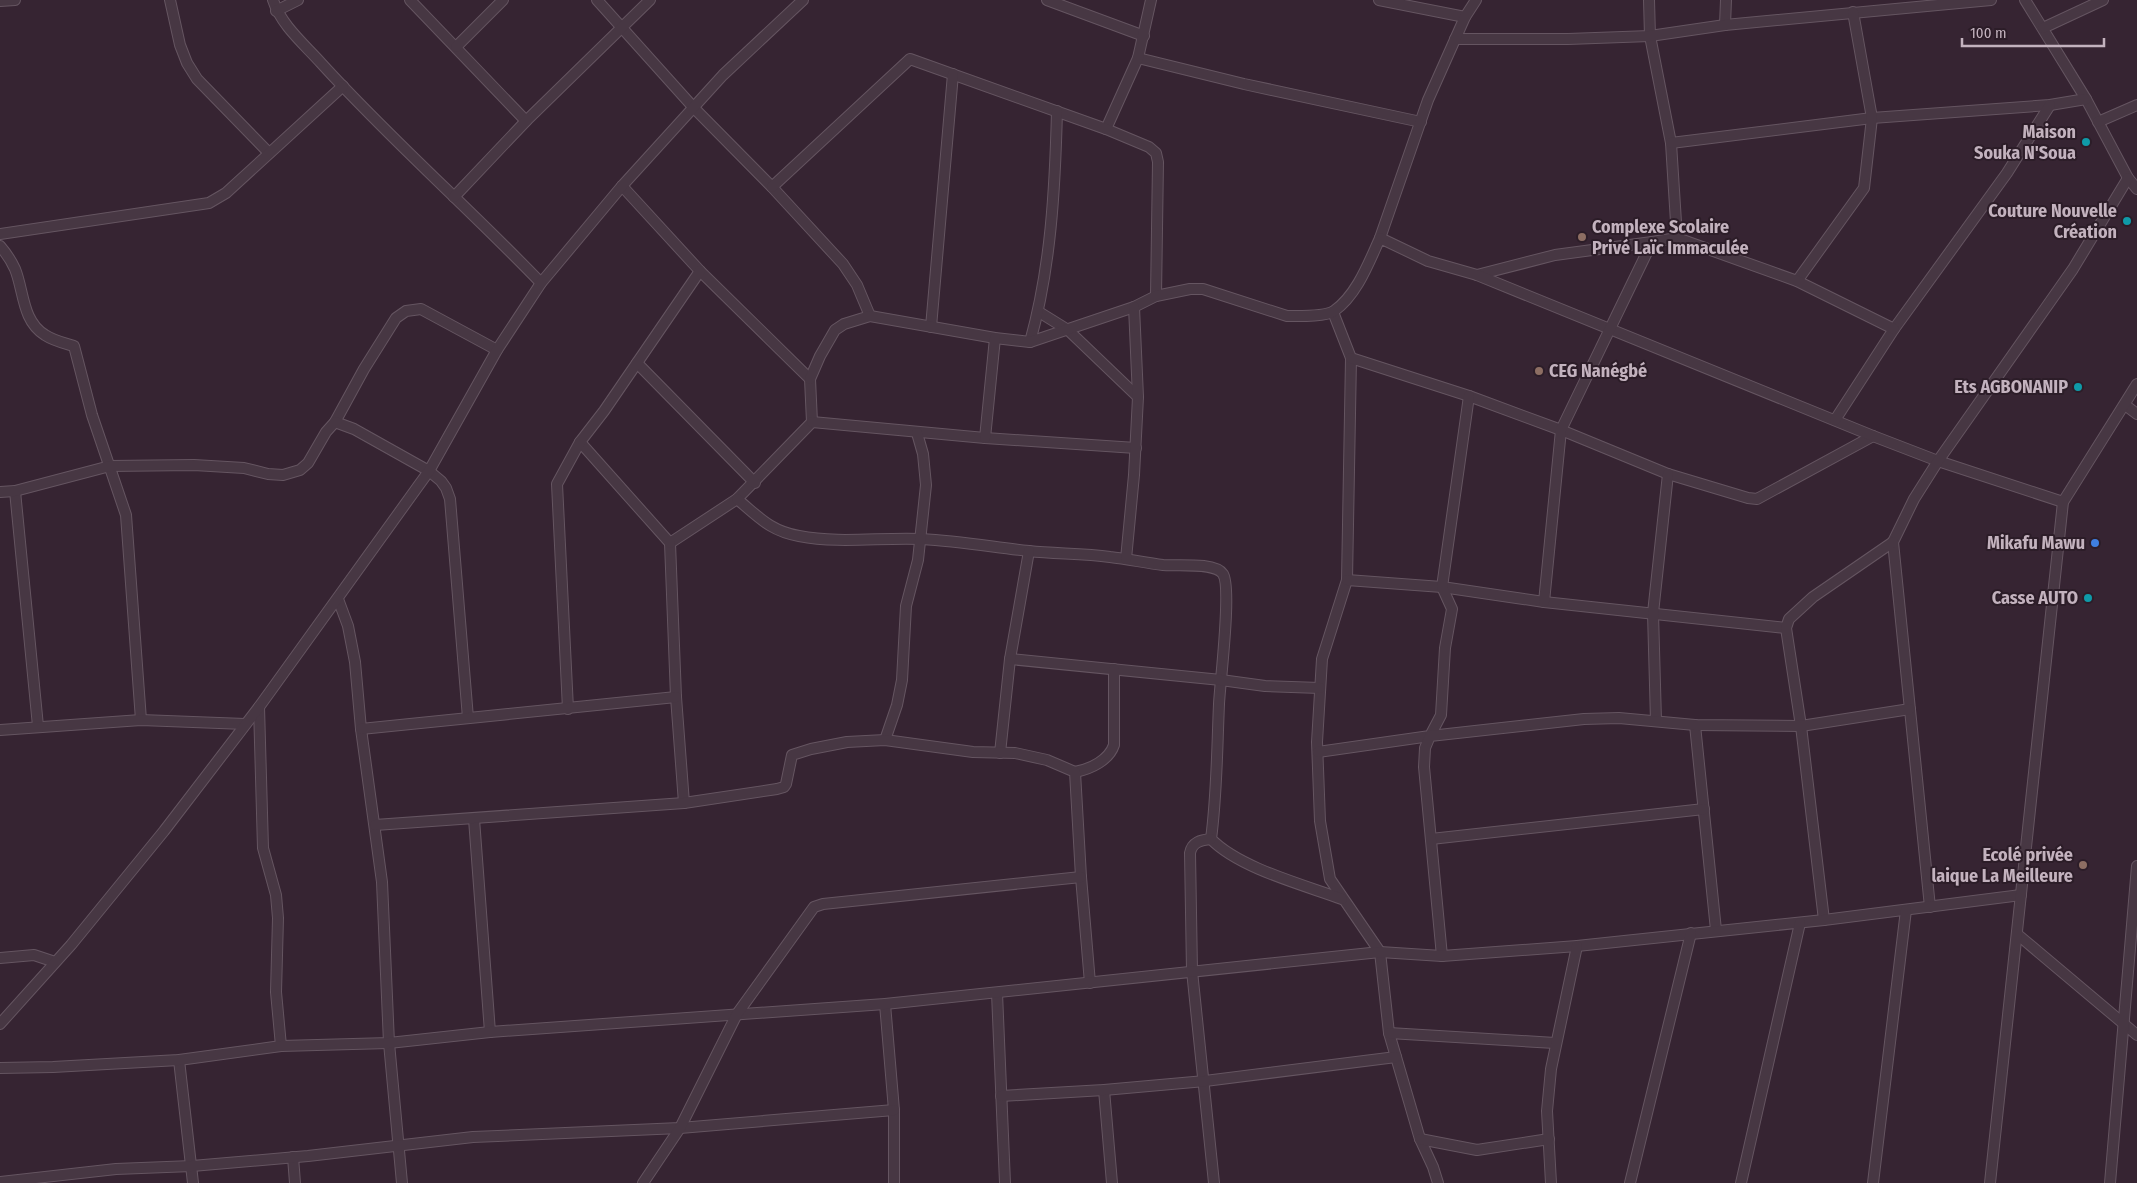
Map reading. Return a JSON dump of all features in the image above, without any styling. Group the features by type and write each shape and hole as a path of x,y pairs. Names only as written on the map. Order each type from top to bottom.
{"street":[{"path":"0,1 15,0"},
{"path":"170,0 180,45 187,63 198,79 269,153"},
{"path":"273,0 276,10 291,30 343,86 541,283"},
{"path":"276,10 298,0"},
{"path":"410,0 526,121"},
{"path":"456,47 502,0"},
{"path":"597,0 694,108 772,187 843,264 857,285 870,316"},
{"path":"454,197 526,121 650,0"},
{"path":"0,1024 55,962 164,831 259,707 338,599 429,471 497,350 541,283 622,186 723,75 803,0"},
{"path":"1047,0 1144,36"},
{"path":"1106,129 1138,58 1151,0"},
{"path":"1379,0 1465,17"},
{"path":"670,543 737,499 755,483 812,422 810,379 820,356 835,330 844,324 870,316 995,338 1030,342 1134,307 1156,296 1179,289 1203,289 1287,316 1333,312 1350,293 1366,268 1380,238 1421,122 1455,39 1465,17 1476,0"},
{"path":"1648,0 1650,36 1671,143 1677,238"},
{"path":"1726,0 1726,25"},
{"path":"1455,39 1523,40 1650,36 1726,25 1991,0"},
{"path":"2025,0 2086,99 2128,178 2137,189"},
{"path":"2043,28 2103,0"},
{"path":"1797,281 1864,188 1872,118 1853,12"},
{"path":"1138,58 1244,84 1421,122"},
{"path":"772,187 910,59 1106,129 1148,147 1156,153 1158,162 1156,296"},
{"path":"931,327 953,74"},
{"path":"0,234 209,203 226,193 343,86"},
{"path":"1671,143 1872,118 2050,105 2086,99"},
{"path":"1836,420 1894,329 2007,173 2050,105"},
{"path":"2098,122 2137,105"},
{"path":"1030,342 1038,312 1051,231 1057,111"},
{"path":"1824,920 1801,726 1786,628 1789,619 1814,596 1893,542 1914,499 1938,460 2073,269 2128,178"},
{"path":"622,186 700,271 810,379"},
{"path":"1380,238 1428,261 1477,275 1873,436 2063,502"},
{"path":"1477,275 1555,255 1677,238 1797,281 1894,329"},
{"path":"1544,602 1561,430 1652,242"},
{"path":"0,246 16,270 25,310 38,329 44,335 74,346 92,415 126,515 141,720"},
{"path":"568,709 557,489 559,477 580,442 700,271"},
{"path":"1126,559 1136,448 1138,397 1134,307"},
{"path":"0,492 14,491 110,466 194,465 244,468 268,474 283,475 300,470 308,463 326,432 335,422 396,318 406,311 421,309 497,350"},
{"path":"1038,312 1068,330 1138,397"},
{"path":"1333,312 1351,358 1347,580 1332,632 1325,647 1320,688 1318,752 1320,821 1327,872 1342,899 1380,952 1389,1033 1420,1139 1438,1183"},
{"path":"985,438 995,338"},
{"path":"1351,358 1469,396 1561,430 1668,474 1748,498 1757,499 1873,436"},
{"path":"637,363 755,483"},
{"path":"1990,1183 2063,502 2137,384"},
{"path":"1442,956 1424,767 1425,748 1441,715 1445,648 1452,609 1442,587 1469,396"},
{"path":"2125,405 2137,414"},
{"path":"335,422 354,429 429,471 441,481 450,499 468,718"},
{"path":"812,422 985,438 1136,448"},
{"path":"885,740 897,705 902,680 906,606 918,560 926,485 923,454 917,432"},
{"path":"580,442 670,543 676,697 684,802"},
{"path":"1656,721 1654,613 1668,474"},
{"path":"14,491 38,726"},
{"path":"737,499 774,529 798,536 829,540 920,538 973,542 1029,551 1126,559 1163,565 1213,568 1224,575 1226,586 1226,627 1221,680 1218,769 1211,839"},
{"path":"1893,542 1930,907"},
{"path":"1000,753 1010,659 1029,551"},
{"path":"1347,580 1442,587 1544,602 1786,628"},
{"path":"338,599 348,626 355,662 382,882 389,1043 402,1183"},
{"path":"1010,659 1265,686 1320,688"},
{"path":"375,825 684,802 784,787 792,755 811,748 847,742 885,740 965,751 1015,753 1047,760 1075,772 1084,770 1111,753 1114,745 1114,669"},
{"path":"362,729 676,697"},
{"path":"259,707 264,848 276,895 278,918 276,992 281,1046"},
{"path":"1318,752 1430,736 1598,718 1619,718 1695,725 1801,726 1910,709"},
{"path":"0,730 141,720 246,724"},
{"path":"1695,725 1716,930"},
{"path":"1075,772 1080,877 1090,983"},
{"path":"1431,839 1704,809"},
{"path":"474,819 490,1032"},
{"path":"1211,839 1220,848 1243,861 1342,899"},
{"path":"1211,839 1195,843 1191,847 1190,853 1192,971 1205,1081 1214,1183"},
{"path":"2110,1183 2137,866"},
{"path":"644,1183 680,1128 737,1014 806,916 818,905 1080,877"},
{"path":"0,1068 179,1060 281,1046 389,1043 490,1032 885,1004 1380,952 1442,956 1577,946 1824,920 2021,895"},
{"path":"1873,1183 1906,910"},
{"path":"1741,1183 1800,922"},
{"path":"1630,1183 1691,933"},
{"path":"2017,934 2137,1035"},
{"path":"1551,1183 1547,1111 1551,1069 1577,946"},
{"path":"0,958 34,955 55,962"},
{"path":"997,993 1005,1183"},
{"path":"885,1004 894,1110 894,1183"},
{"path":"1389,1033 1555,1043"},
{"path":"1001,1096 1104,1090 1205,1081 1396,1057"},
{"path":"179,1060 192,1166 192,1183"},
{"path":"1104,1090 1112,1183"},
{"path":"0,1182 116,1169 192,1166 399,1147 473,1137 680,1128 894,1110"},
{"path":"1420,1139 1477,1150 1548,1140"},
{"path":"293,1157 295,1183"}],"place":[{"name":"Maison Souka N'Soua","path":"2086,142"},
{"name":"Couture Nouvelle Création","path":"2127,221"},
{"name":"Complexe Scolaire Privé Laïc Immaculée","path":"1582,237"},
{"name":"CEG Nanégbé","path":"1539,371"},
{"name":"Ets AGBONANIP","path":"2078,387"},
{"name":"Mikafu Mawu","path":"2095,543"},
{"name":"Casse AUTO","path":"2088,598"},
{"name":"Ecolé privée laique La Meilleure","path":"2083,865"}]}
